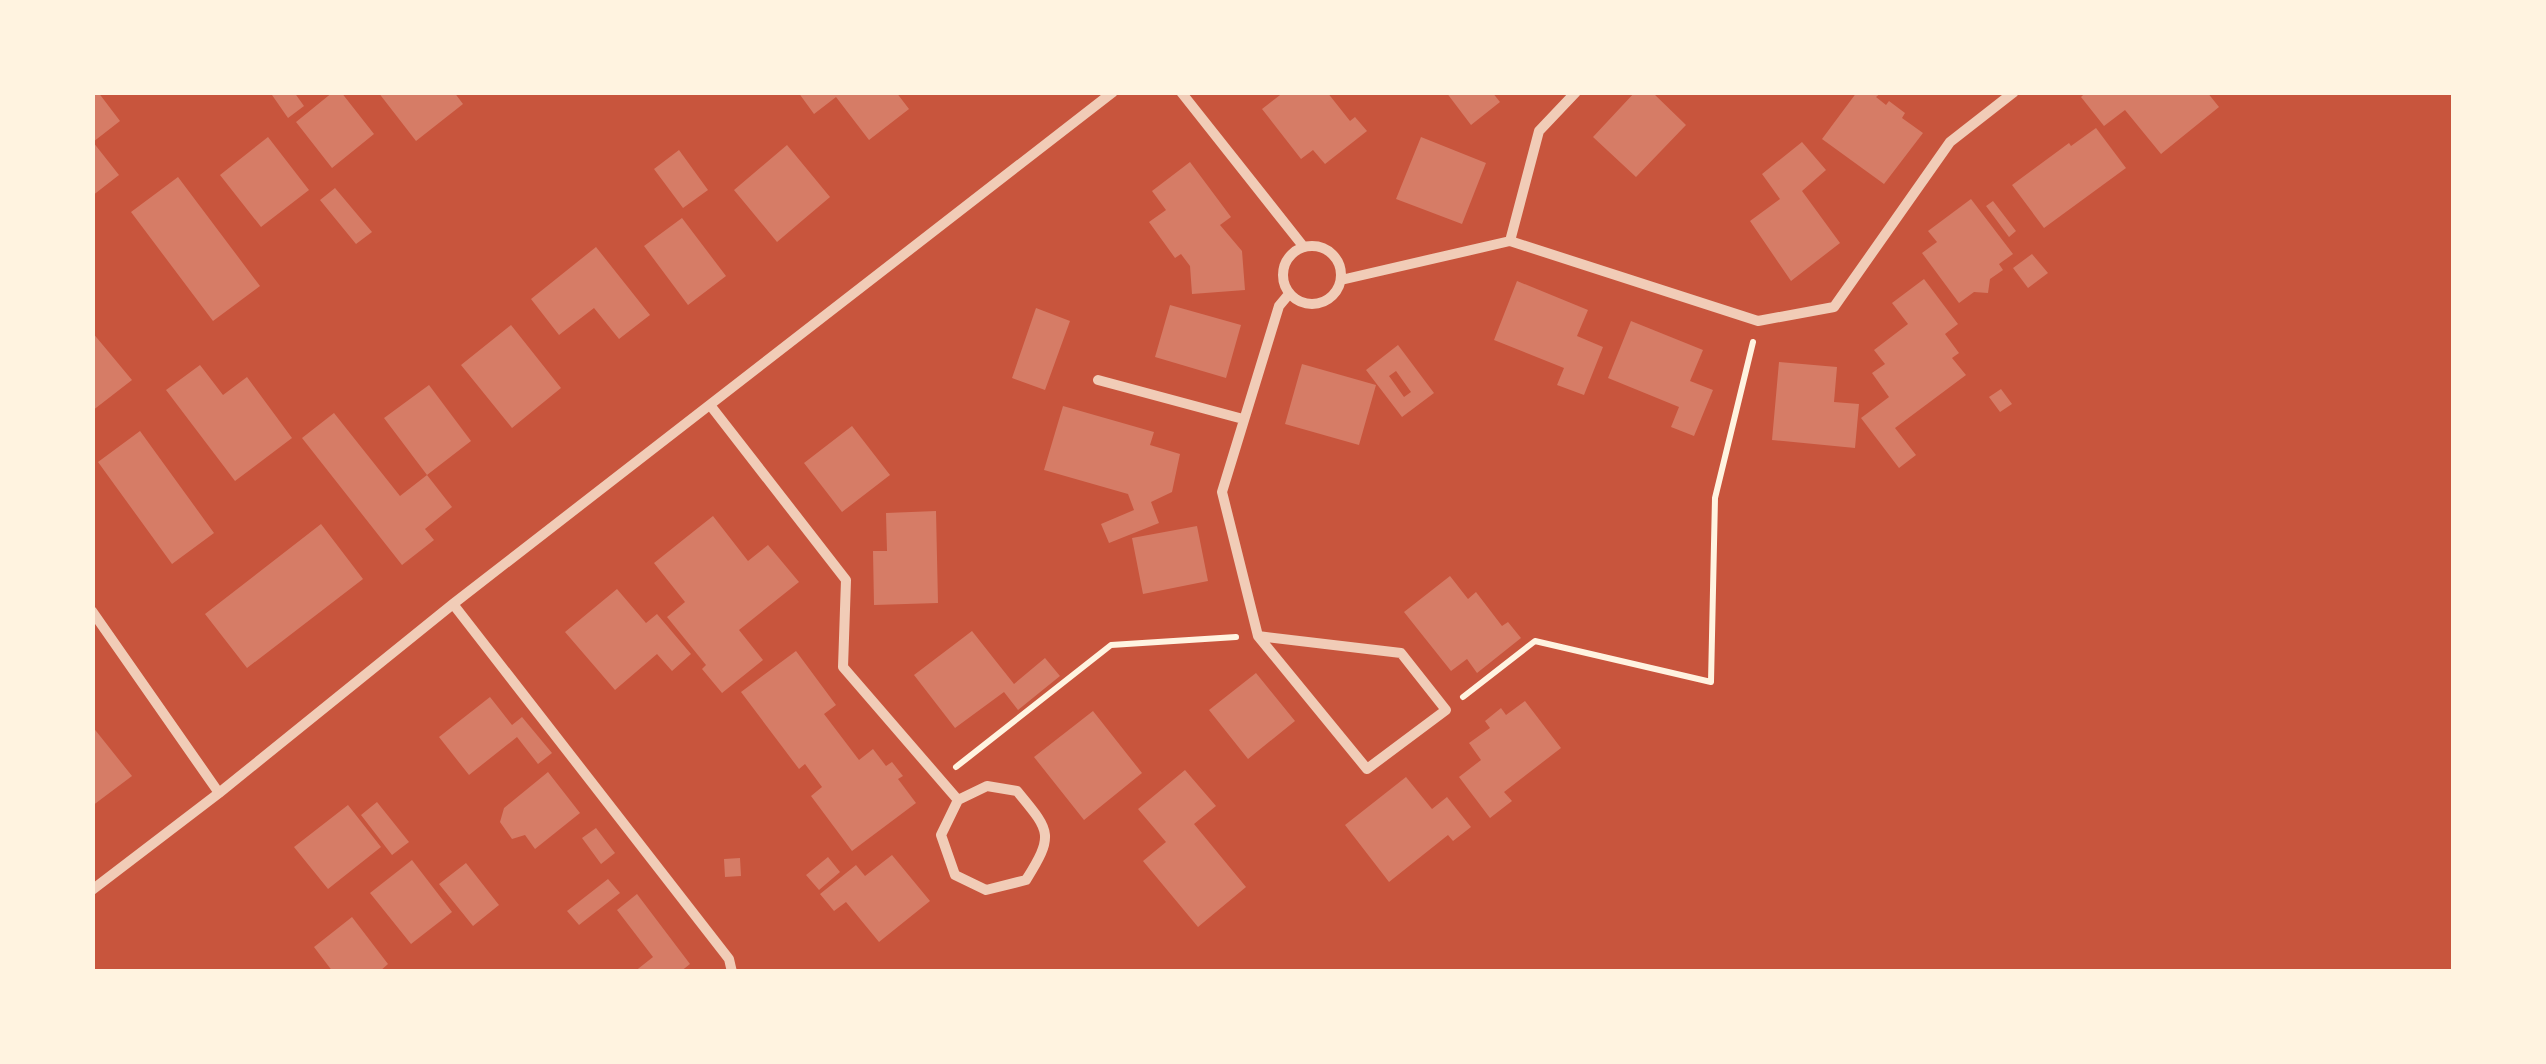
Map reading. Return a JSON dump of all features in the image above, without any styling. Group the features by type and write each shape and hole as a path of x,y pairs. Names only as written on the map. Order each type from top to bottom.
{"street":[{"path":"92,890 220,793 453,604 1113,92"},
{"path":"1181,92 1303,246"},
{"path":"1510,241 1538,131 1576,92"},
{"path":"1342,280 1510,241 1758,321 1834,307 1950,142 2014,92"},
{"path":"1318,245 1332,252 1342,280 1334,295 1320,304 1303,304 1289,294 1282,281 1283,266 1290,254 1303,246 1318,245"},
{"path":"1258,636 1401,653 1446,710 1368,769 1258,636 1222,492 1278,306 1289,294"},
{"path":"1098,380 1243,419"},
{"path":"710,405 846,580 842,667 958,800"},
{"path":"453,604 729,959 732,972"},
{"path":"92,611 220,793"},
{"path":"987,786 1017,791 1044,824 1045,850 1026,880 986,890 955,875 942,835 958,800 987,786"}],"path":[{"path":"1446,710 1535,640 1711,682 1715,498 1758,321"},
{"path":"939,780 1112,645 1258,636"}],"building":[{"path":"92,92 98,92 120,121 93,142 119,175 92,196"},
{"path":"294,92 304,106 288,118 272,95"},
{"path":"333,92 341,92 374,134 332,168 296,122"},
{"path":"378,92 454,92 463,104 416,141"},
{"path":"798,92 896,92 909,109 869,140 836,97 814,114"},
{"path":"1284,92 1327,92 1350,121 1355,117 1367,131 1325,164 1313,150 1301,159 1262,109"},
{"path":"1446,92 1492,92 1500,102 1471,125"},
{"path":"1635,92 1652,92 1686,125 1636,177 1593,137"},
{"path":"1857,92 1882,92 1876,97 1905,113 1902,118 1923,133 1884,184 1822,139"},
{"path":"2086,92 2207,92 2219,107 2161,154 2125,110 2104,126 2081,97"},
{"path":"2096,128 2126,168 2044,228 2012,185"},
{"path":"268,137 309,190 261,227 220,175"},
{"path":"1421,137 1486,163 1462,224 1396,199"},
{"path":"1802,142 1826,170 1802,191 1840,243 1791,281 1750,221 1780,199 1762,174"},
{"path":"787,145 830,197 777,242 734,190"},
{"path":"679,150 708,190 683,208 654,169"},
{"path":"1190,162 1231,217 1220,225 1242,251 1245,290 1192,294 1190,266 1181,254 1175,258 1149,222 1166,210 1152,191"},
{"path":"178,177 260,286 213,321 131,212"},
{"path":"335,188 372,232 356,244 320,200"},
{"path":"1971,199 2013,254 1999,264 2003,270 1990,279 1988,293 1974,292 1959,303 1922,253 1937,242 1928,231"},
{"path":"1993,201 2016,231 2009,237 1986,206"},
{"path":"682,218 726,276 688,305 644,246"},
{"path":"596,247 650,315 619,339 594,308 559,335 531,299"},
{"path":"2032,254 2048,273 2028,288 2013,268"},
{"path":"1924,279 1958,324 1945,334 1959,353 1952,358 1966,375 1895,428 1916,455 1899,468 1861,418 1889,397 1872,373 1885,364 1874,350 1908,324 1892,303"},
{"path":"1517,281 1588,310 1577,336 1603,347 1584,395 1557,385 1564,368 1494,340"},
{"path":"1170,305 1241,325 1226,378 1155,357"},
{"path":"1036,308 1070,321 1045,390 1012,378"},
{"path":"1631,321 1703,350 1690,381 1713,390 1694,436 1671,427 1679,407 1608,378"},
{"path":"511,325 561,388 512,428 461,365"},
{"path":"92,332 132,380 92,411"},
{"path":"1398,345 1434,393 1402,417 1366,370","holes":["1396,371 1411,392 1404,397 1389,376"]},
{"path":"1779,362 1837,367 1834,402 1859,404 1855,448 1772,440"},
{"path":"1302,364 1376,385 1359,445 1285,424"},
{"path":"200,365 223,395 247,377 292,438 235,481 166,390"},
{"path":"429,385 471,441 427,475 384,418"},
{"path":"2001,389 2012,404 2000,412 1989,397"},
{"path":"1063,406 1154,432 1150,445 1180,454 1172,492 1151,502 1159,523 1109,543 1101,524 1134,510 1128,494 1044,470"},
{"path":"334,413 400,496 427,475 452,507 425,529 434,540 402,565 302,438"},
{"path":"852,426 890,475 842,512 804,463"},
{"path":"140,431 214,533 172,564 98,462"},
{"path":"936,511 938,603 874,605 873,551 887,551 886,513"},
{"path":"713,516 748,561 768,545 799,582 739,630 763,660 722,693 702,669 706,665 667,617 685,602 654,563"},
{"path":"321,524 363,579 247,668 205,614"},
{"path":"1197,526 1208,581 1143,594 1132,538"},
{"path":"1450,576 1468,599 1476,592 1502,626 1508,622 1521,638 1477,673 1467,659 1451,671 1404,612"},
{"path":"617,589 646,623 657,614 691,654 672,671 657,654 615,690 565,632"},
{"path":"972,631 1014,684 1045,658 1060,676 1018,710 1004,692 955,728 914,675"},
{"path":"796,651 836,705 824,714 859,760 873,749 886,766 892,762 903,776 898,779 916,803 852,851 811,796 822,787 805,764 799,769 741,692"},
{"path":"1256,673 1295,721 1248,759 1209,710"},
{"path":"490,697 512,725 522,717 552,753 538,764 517,737 469,775 439,737"},
{"path":"1525,701 1561,748 1504,792 1512,801 1490,818 1459,777 1481,760 1469,743 1490,728 1485,721 1501,708 1506,715"},
{"path":"1093,711 1142,773 1084,820 1034,757"},
{"path":"92,726 132,776 92,806"},
{"path":"1185,770 1216,806 1194,824 1246,887 1198,927 1143,861 1166,842 1138,809"},
{"path":"548,772 580,813 535,849 525,835 512,839 500,822 504,808"},
{"path":"1406,777 1432,809 1447,797 1471,827 1453,841 1448,835 1389,882 1345,825"},
{"path":"377,802 409,842 392,855 361,815"},
{"path":"348,805 381,847 328,889 294,847"},
{"path":"596,828 615,853 601,864 582,838"},
{"path":"892,855 930,901 879,942 846,902 834,911 820,894 856,865 865,876"},
{"path":"828,857 840,872 819,890 806,875"},
{"path":"740,858 741,876 725,877 724,859"},
{"path":"412,860 452,912 411,944 370,893"},
{"path":"466,863 499,905 473,926 439,884"},
{"path":"608,879 620,893 579,925 567,911"},
{"path":"637,894 690,964 680,972 634,972 653,957 617,910"},
{"path":"352,917 388,964 379,972 333,972 314,947"}]}
